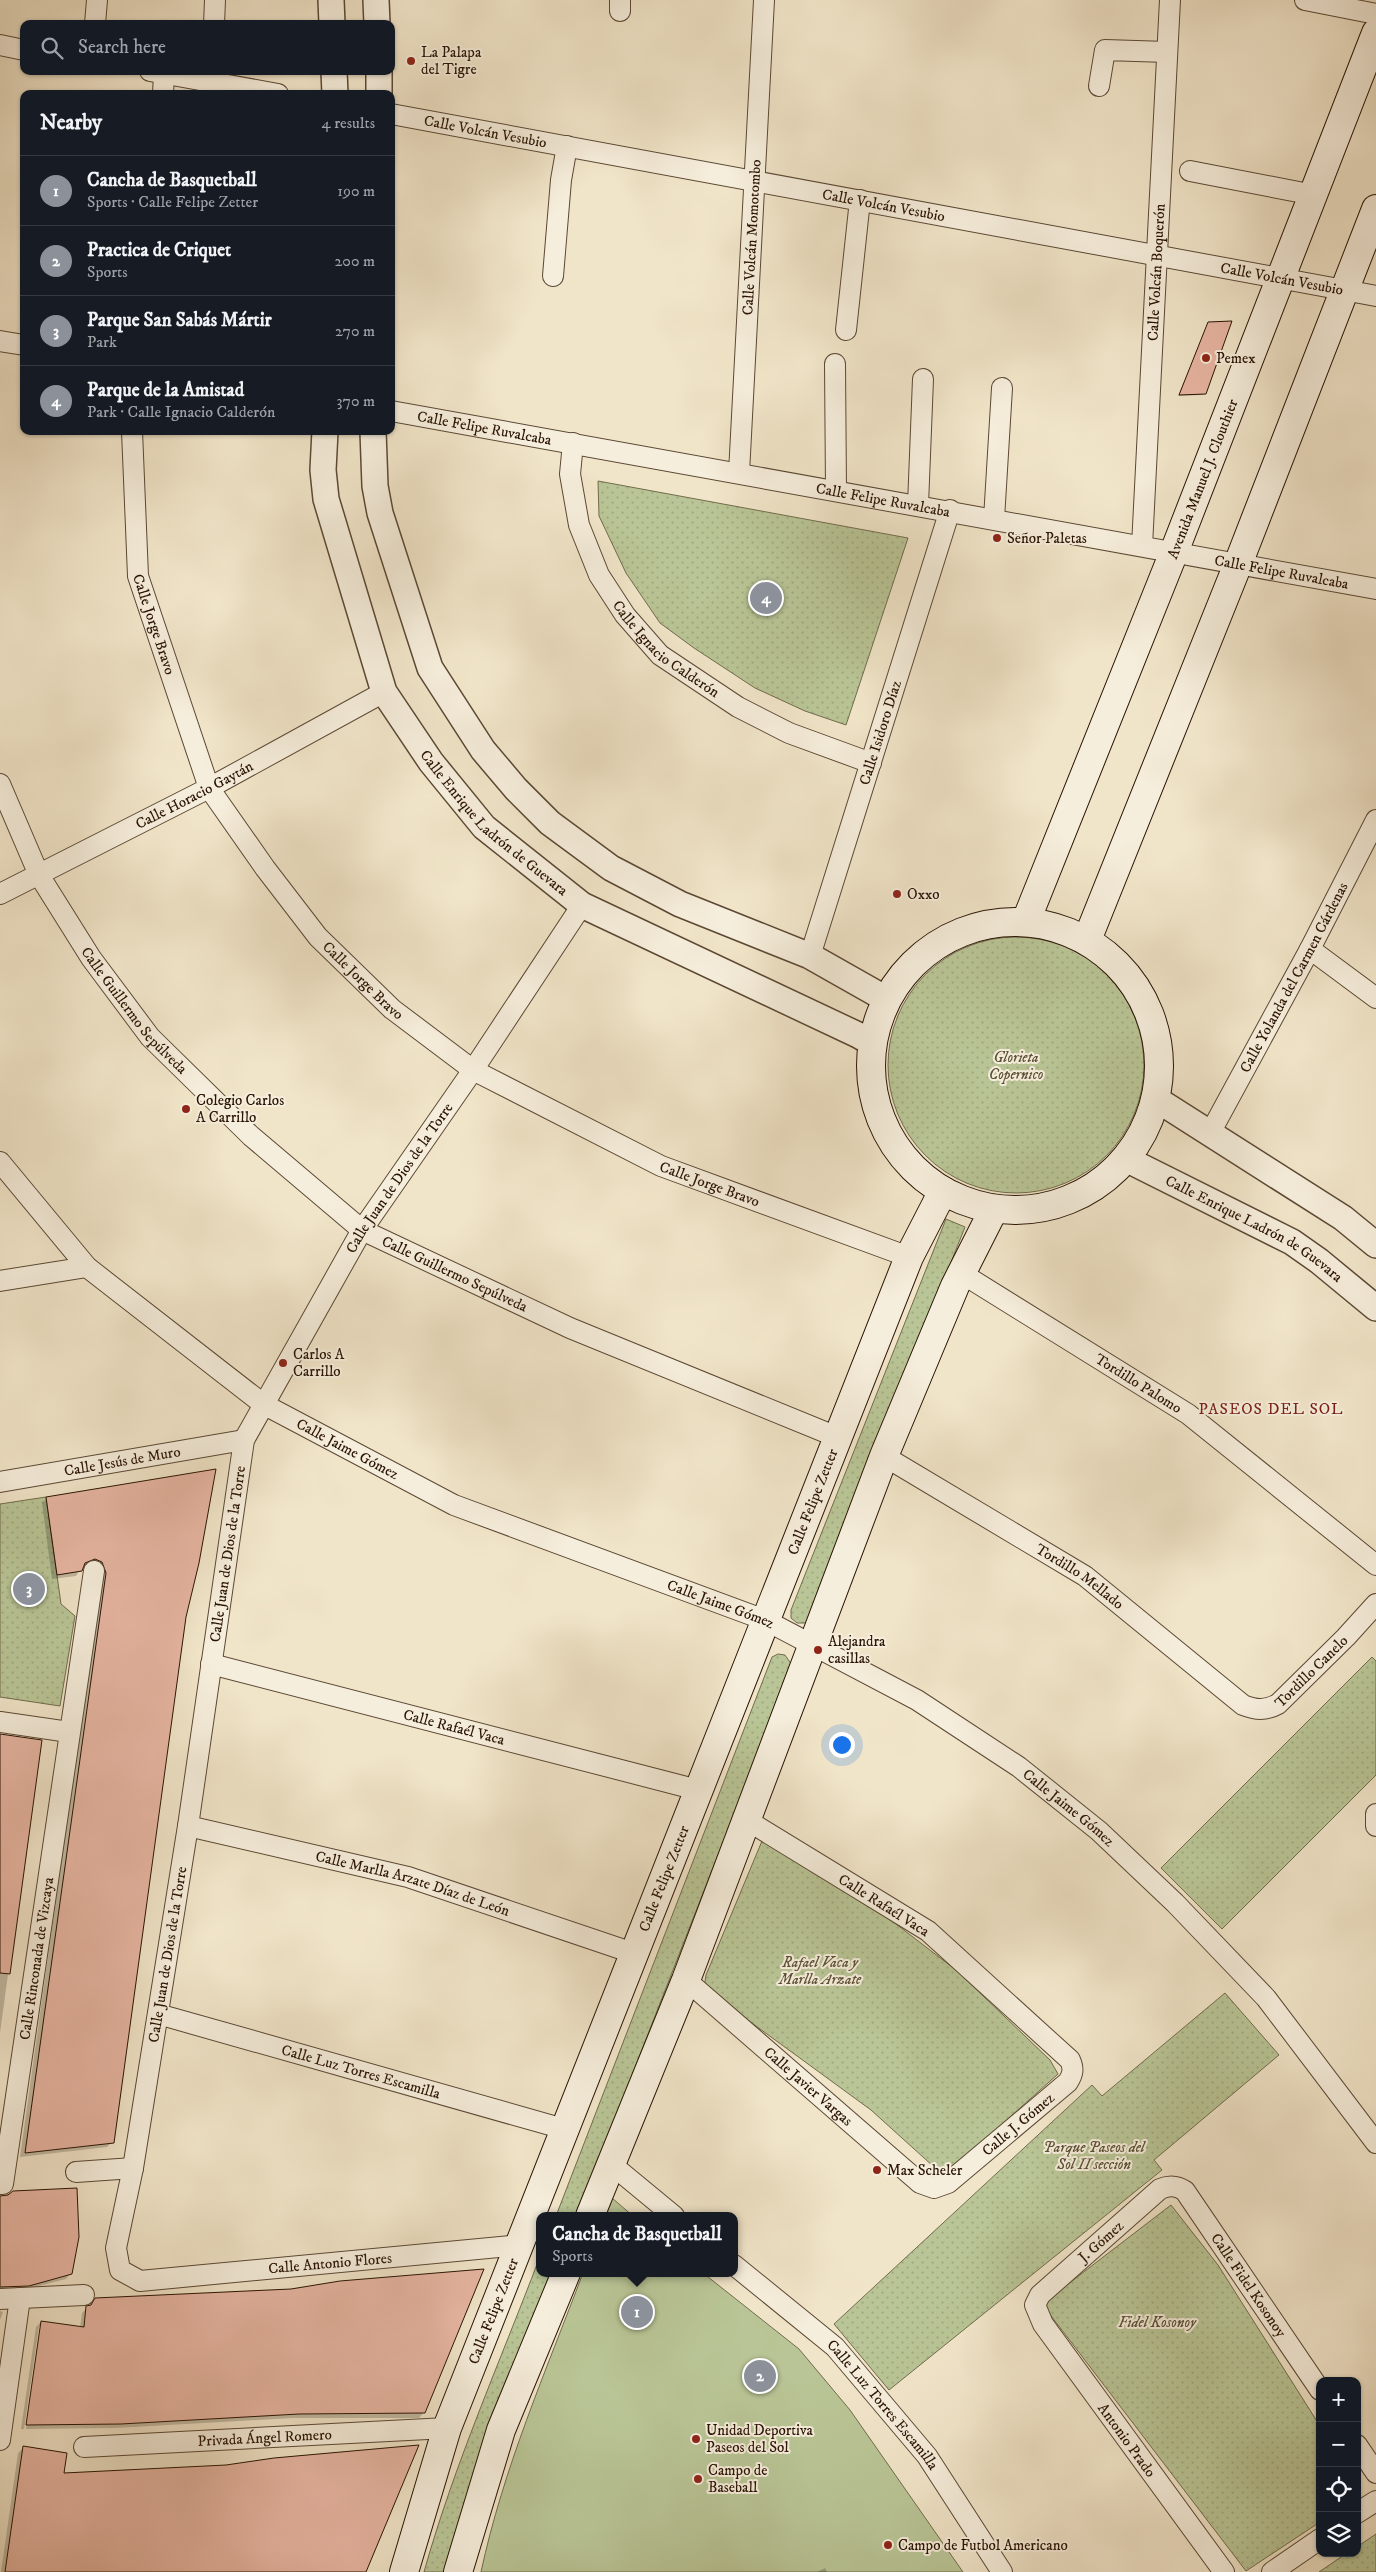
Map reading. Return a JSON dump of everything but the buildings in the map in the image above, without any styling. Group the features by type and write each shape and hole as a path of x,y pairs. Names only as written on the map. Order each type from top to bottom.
{"main road":[{"name":"Avenida Manuel J. Clouthier","path":"1026,921 1174,552 1376,34"},
{"path":"1087,940 1238,564 1375,212"},
{"path":"1026,921 1048,925 1087,940 1111,957 1132,979 1148,1006 1157,1034 1161,1064 1156,1100 1146,1128 1126,1159 1105,1180 1080,1195 1053,1206 1023,1210 994,1209 968,1202 943,1191 915,1170 893,1143 877,1112 870,1078 872,1043 886,999 901,976 921,956 944,940 979,926 997,922 1026,921"},
{"name":"Calle Felipe Zetter","path":"404,2572 447,2428 564,2129 636,1954 698,1790 909,1257 943,1191"},
{"path":"592,2212 686,1980 884,1456 961,1273 994,1209"},
{"path":"458,2572 501,2430 564,2277"}],"street":[{"path":"96,20 97,0"},
{"path":"214,20 216,0"},
{"path":"331,0 332,20"},
{"path":"376,0 377,20"},
{"name":"Calle Volcán Momotombo","path":"739,473 764,0"},
{"name":"Calle Volcán Boquerón","path":"1142,546 1170,0"},
{"path":"1304,0 1376,14"},
{"path":"0,45 20,49"},
{"path":"1099,86 1105,50 1167,52"},
{"path":"158,75 162,90"},
{"path":"190,75 212,77 262,90"},
{"path":"334,75 335,90"},
{"path":"379,75 380,90"},
{"name":"Calle Volcán Vesubio","path":"395,115 1376,296"},
{"path":"553,276 561,180 567,146"},
{"path":"1190,171 1314,195"},
{"path":"846,330 860,200"},
{"path":"0,340 20,344"},
{"path":"836,364 836,490"},
{"path":"918,505 923,379"},
{"path":"994,519 1002,388"},
{"name":"Calle Felipe Ruvalcaba","path":"395,412 950,510 1376,589"},
{"name":"Calle Jorge Bravo","path":"132,435 138,576 209,788 265,868 318,937 392,1009 473,1070 661,1166 909,1257"},
{"name":"Calle Enrique Ladrón de Guevara","path":"325,435 323,470 326,499 384,692 430,762 484,827 582,905 858,1034 872,1043"},
{"path":"373,435 375,486 380,513 430,668 483,750 516,789 550,823 611,868 680,904 810,956 886,999"},
{"name":"Calle Ignacio Calderón","path":"573,443 570,474 579,525 599,575 625,615 660,655 738,706 789,733 871,763"},
{"name":"Calle Isidoro Díaz","path":"810,956 950,510"},
{"name":"Calle Horacio Gaytán","path":"0,894 209,788 384,692"},
{"name":"Calle Guillermo Sepúlveda","path":"0,784 39,875 91,958 150,1037 251,1136 362,1230 570,1328 837,1438"},
{"name":"Calle Yolanda del Carmen Cárdenas","path":"1209,1135 1310,949 1376,820"},
{"name":"Calle Juan de Dios de la Torre","path":"140,2281 120,2270 116,2248 133,2168 188,1826 244,1440 262,1404 362,1230 473,1070 582,905"},
{"path":"1310,949 1376,998"},
{"path":"1156,1100 1343,1218 1376,1245"},
{"name":"Calle Enrique Ladrón de Guevara","path":"1126,1159 1292,1242 1319,1261 1376,1308"},
{"name":"Calle Jaime Gómez","path":"0,1162 87,1267 262,1404 454,1505 765,1620 917,1700 1020,1766 1099,1831 1176,1903 1266,1998 1376,2143"},
{"path":"0,1281 87,1267"},
{"name":"Tordillo Palomo","path":"961,1273 1188,1414 1376,1565"},
{"name":"Calle Jesús de Muro","path":"0,1482 244,1440"},
{"name":"Tordillo Mellado","path":"884,1456 1085,1576 1243,1705 1263,1711"},
{"name":"Calle Rinconada de Vizcaya","path":"1,2184 94,1571"},
{"name":"Tordillo Canelo","path":"1263,1711 1278,1704 1346,1637 1376,1604"},
{"name":"Calle Rafaél Vaca","path":"211,1664 698,1790"},
{"path":"0,1722 70,1732"},
{"name":"Calle Rafaél Vaca","path":"746,1819 928,1931 1070,2060 1073,2071"},
{"name":"Calle Marlla Arzate Díaz de León","path":"188,1826 408,1877 636,1954"},
{"name":"Calle Javier Vargas","path":"686,1980 916,2179 934,2188"},
{"name":"Calle Luz Torres Escamilla","path":"158,2014 564,2129"},
{"name":"Calle J. Gómez","path":"934,2188 948,2183 1068,2082 1073,2071"},
{"path":"611,2164 669,2212"},
{"path":"76,2172 133,2168"},
{"name":"J. Gómez","path":"1035,2306 1046,2288 1160,2190 1173,2186"},
{"name":"Calle Fidel Kosonoy","path":"1173,2186 1185,2191 1316,2384"},
{"name":"Calle Antonio Flores","path":"140,2281 520,2245"},
{"name":"Calle Luz Torres Escamilla","path":"738,2268 835,2347 927,2456 1002,2572"},
{"path":"0,2299 84,2296"},
{"path":"0,2440 20,2298"},
{"name":"Antonio Prado","path":"1035,2306 1043,2324 1224,2572"},
{"name":"Privada Ángel Romero","path":"84,2447 447,2428"},
{"path":"1361,2452 1376,2473"},
{"path":"1359,2512 1376,2501"},
{"path":"1272,2572 1316,2542"}],"green space":[{"path":"598,481 908,538 846,725 805,711 755,688 660,623 626,573 599,516"},
{"name":"Glorieta Copernico","path":"1016,937 1053,943 1076,952 1097,966 1115,984 1134,1016 1141,1040 1144,1065 1138,1102 1129,1125 1115,1146 1097,1164 1065,1183 1041,1190 1016,1193 979,1187 956,1178 935,1164 917,1146 898,1114 891,1090 888,1065 894,1028 903,1005 917,984 935,966 967,947 991,940"},
{"path":"946,1219 965,1227 810,1618 805,1623 797,1623 791,1618 791,1610"},
{"path":"46,1497 61,1604 75,1616 60,1706 0,1697 0,1504"},
{"path":"778,1654 785,1655 792,1665 579,2212 558,2212 772,1657"},
{"path":"1372,1657 1376,1661 1376,1775 1222,1929 1161,1868"},
{"name":"Rafael Vaca y Marlla Arzate","path":"762,1841 862,1898 956,1970 1050,2060 1058,2074 944,2176 871,2110 704,1988 706,1975"},
{"name":"Parque Paseos del Sol II sección","path":"1225,1993 1279,2055 1154,2160 1162,2170 889,2390 834,2324 1092,2085 1102,2096"},
{"path":"612,2198 628,2212 607,2212"},
{"name":"Fidel Kosonoy","path":"1171,2205 1218,2265 1316,2420 1316,2525 1246,2571 1042,2304"},
{"path":"536,2267 536,2277 554,2277 448,2572 424,2572 449,2492"},
{"name":"Unidad Deportiva Paseos del Sol","path":"581,2277 708,2277 799,2349 850,2410 963,2572 481,2572 501,2496 540,2384"},
{"path":"1376,2534 1376,2572 1319,2572 1341,2557 1361,2557 1361,2544"}],"place":[{"name":"La Palapa del Tigre","path":"411,61"},
{"name":"Pemex","path":"1206,358"},
{"name":"Señor Paletas","path":"997,538"},
{"name":"Parque de la Amistad","path":"766,598"},
{"name":"Oxxo","path":"897,894"},
{"name":"Colegio Carlos A Carrillo","path":"186,1109"},
{"name":"Carlos A Carrillo","path":"283,1363"},
{"name":"Parque San Sabás Mártir","path":"29,1589"},
{"name":"Alejandra casillas","path":"818,1650"},
{"name":"Max Scheler","path":"877,2170"},
{"name":"Cancha de Basquetball","path":"637,2312"},
{"name":"Practica de Criquet","path":"760,2376"},
{"name":"Unidad Deportiva Paseos del Sol","path":"696,2439"},
{"name":"Campo de Baseball","path":"698,2479"},
{"name":"Campo de Futbol Americano","path":"888,2545"}],"district":[{"name":"PASEOS DEL SOL","path":"1271,1408"}]}
